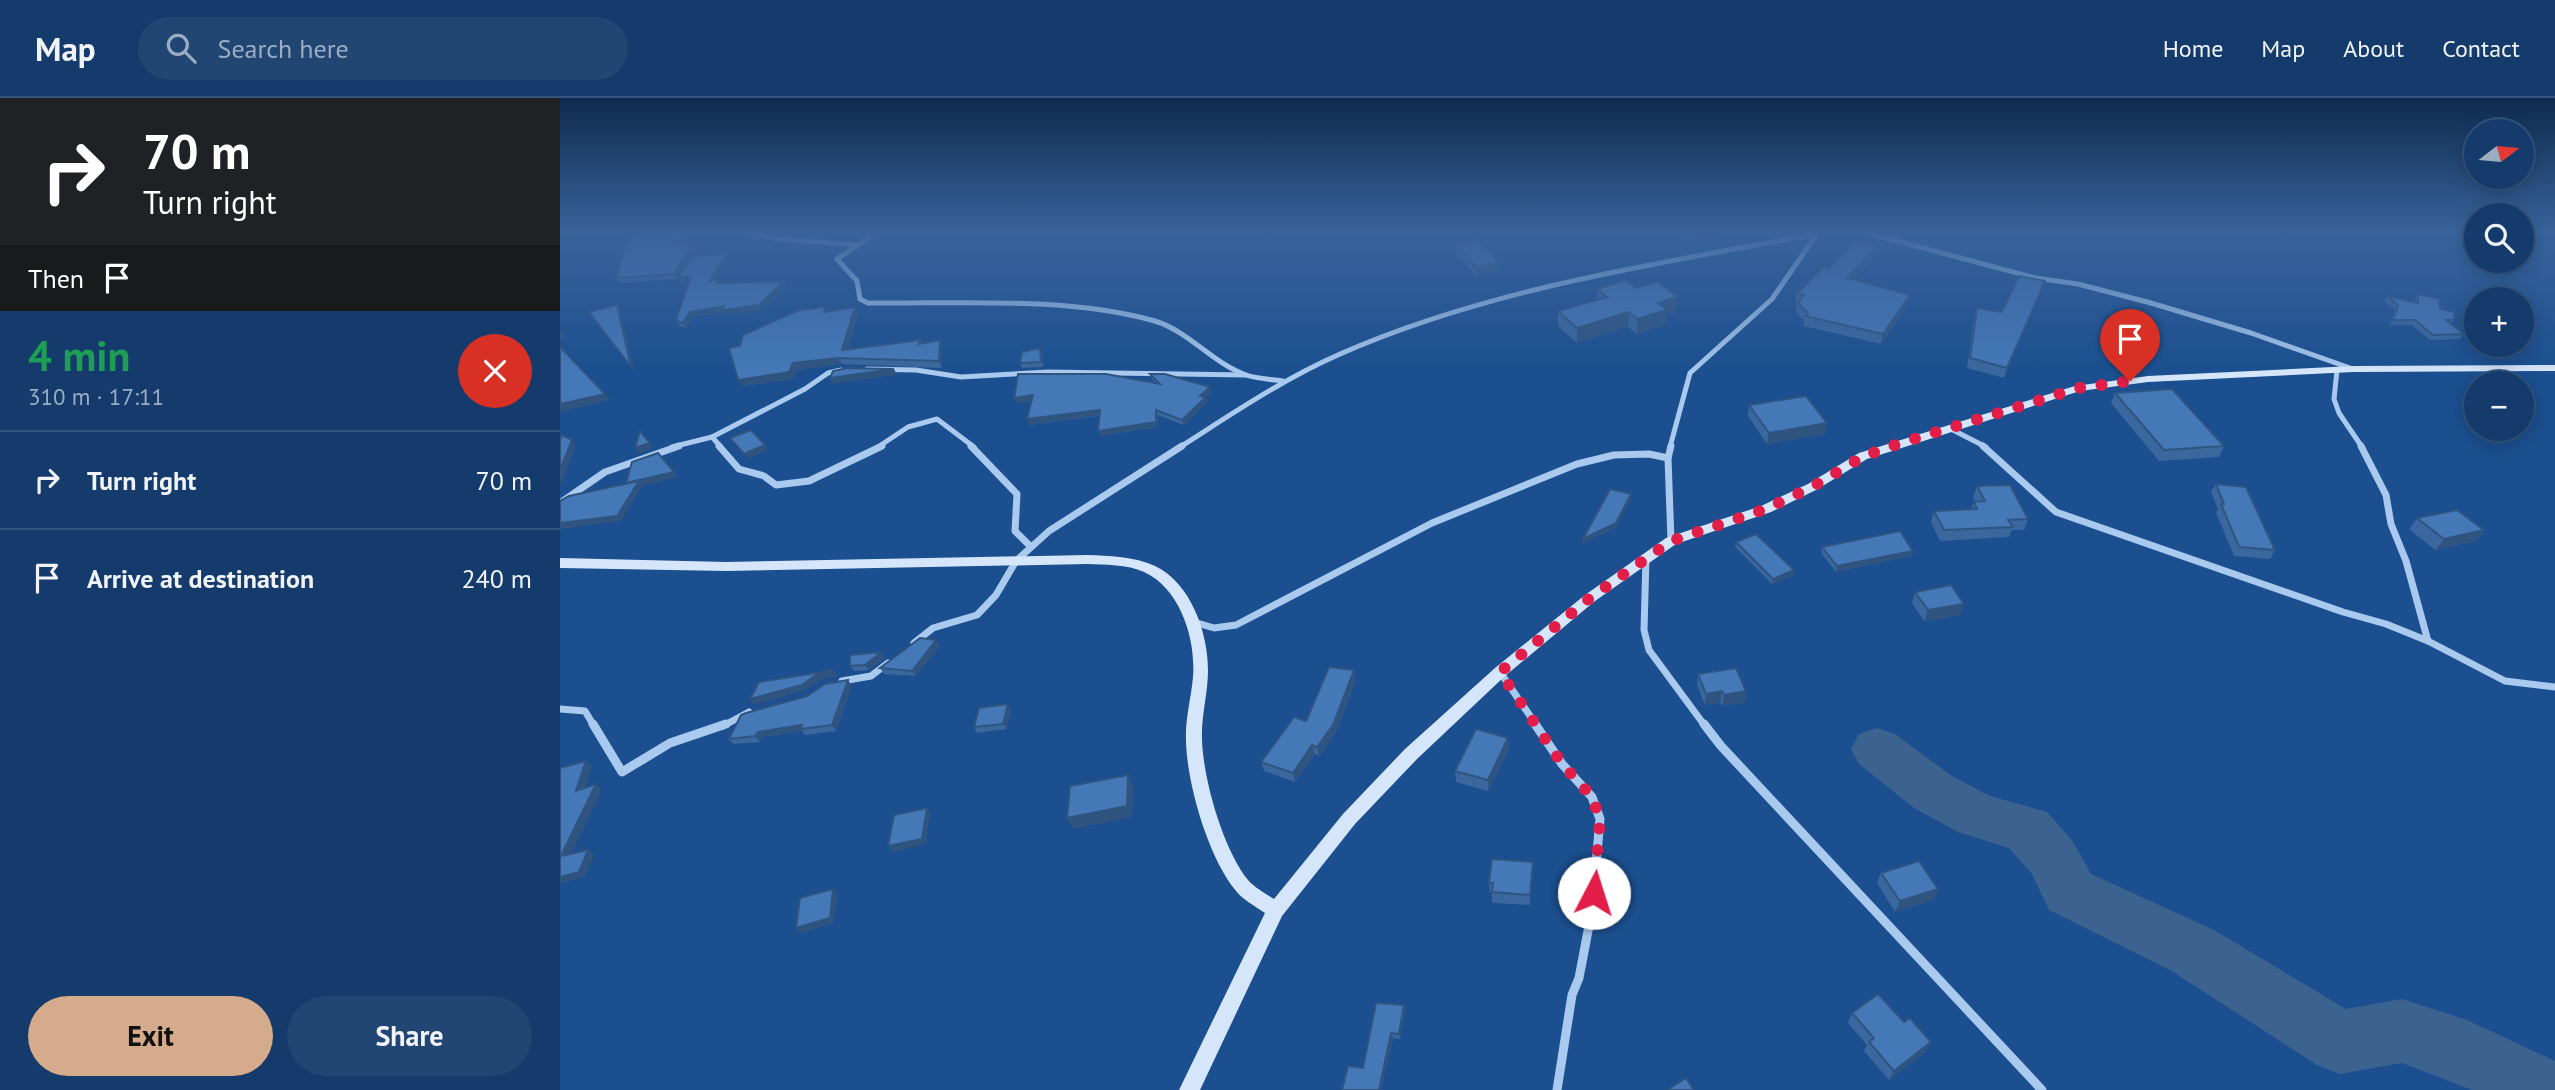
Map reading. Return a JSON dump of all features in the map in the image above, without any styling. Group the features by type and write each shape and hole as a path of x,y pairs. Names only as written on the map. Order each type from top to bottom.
{"street":[{"path":"856,279 861,290 860,299 868,303 922,306 1027,305 1111,311 1157,322 1187,335 1246,375"},
{"path":"902,652 933,628 977,615 996,595 1016,561 1030,546 1153,462 1283,381 1374,341 1526,291 1577,279"},
{"path":"1671,541 1668,458 1679,405 1690,373 1772,299 1786,279"},
{"path":"2045,279 2078,284 2151,303 2251,333 2353,369"},
{"path":"560,503 605,472 673,447 712,437 805,389 828,373 849,368"},
{"path":"1189,1090 1276,910 1349,819 1411,754 1500,672 1590,598 1671,541 1766,509 1812,487 1864,456 2079,388 2112,383 2353,369 2555,368"},
{"path":"862,369 916,370 961,377 1048,372 1246,375 1283,381"},
{"path":"2337,370 2334,399 2339,413 2354,432 2386,495 2391,524 2406,561 2428,642"},
{"path":"712,437 740,470 764,476 776,485 808,481 894,439 908,427 937,419 976,449 1017,494 1015,531 1030,546"},
{"path":"1949,428 1986,447 2056,512 2343,612 2386,624 2505,681 2555,687"},
{"path":"1192,622 1214,628 1236,625 1432,523 1577,464 1614,455 1649,454 1668,458"},
{"path":"1646,558 1644,630 1649,650 1662,671 1721,746 2042,1090"},
{"path":"560,564 747,566 948,560 1116,562 1148,568 1168,579 1192,622 1200,668 1194,710 1194,746 1212,823 1227,864 1243,886 1276,910"},
{"path":"837,682 871,676 891,660"},
{"path":"1500,672 1562,764 1592,797 1600,819 1592,910 1579,978 1572,995 1557,1090"},
{"path":"560,709 585,711 622,772 670,743 716,730 760,709"}],"building":[{"path":"690,279 719,280 717,283 783,282 759,305 722,310 724,306 690,312 683,323 676,320"},
{"path":"1811,279 1852,279 1910,295 1883,334 1805,316 1808,313 1798,303 1804,295 1797,293"},
{"path":"2017,279 2045,281 2007,368 1970,358 1977,308 2002,312"},
{"path":"1626,280 1636,288 1657,282 1678,297 1658,303 1667,310 1637,319 1629,312 1577,328 1558,311 1607,297 1597,289"},
{"path":"2418,294 2439,299 2440,309 2455,312 2454,320 2446,320 2464,334 2433,335 2415,320 2393,320 2398,305 2387,296 2418,303"},
{"path":"617,305 631,367 589,312"},
{"path":"825,307 824,312 855,307 842,350 940,340 939,361 838,358 793,363 789,372 738,380 729,348 740,346 743,335 799,310"},
{"path":"560,347 605,394 560,404"},
{"path":"1040,348 1041,362 1020,363 1022,352"},
{"path":"847,368 894,369 830,378 833,371"},
{"path":"1018,374 1106,374 1160,384 1150,374 1165,374 1210,387 1200,396 1206,397 1182,420 1156,410 1156,422 1098,431 1100,410 1027,419 1033,395 1014,398"},
{"path":"2172,389 2224,446 2164,450 2115,393"},
{"path":"1806,396 1827,423 1769,433 1749,405"},
{"path":"751,430 765,445 744,454 730,438"},
{"path":"640,431 650,443 635,448"},
{"path":"562,435 572,440 560,470 560,439"},
{"path":"658,453 674,472 626,483 632,462"},
{"path":"639,481 617,516 560,523 560,501 569,496"},
{"path":"2216,484 2246,487 2275,550 2239,547 2221,504 2224,504"},
{"path":"2010,485 2028,519 2008,520 2013,527 1944,530 1934,511 1977,509 1974,502 1985,501 1977,486"},
{"path":"1610,489 1631,494 1616,523 1583,539"},
{"path":"2457,510 2484,530 2444,539 2417,518"},
{"path":"1900,531 1913,551 1837,566 1822,547"},
{"path":"1756,534 1794,570 1773,579 1736,542"},
{"path":"1951,585 1964,604 1928,610 1915,592"},
{"path":"920,638 936,640 912,671 880,668"},
{"path":"881,652 865,665 850,666 850,655"},
{"path":"1329,667 1354,670 1333,725 1317,747 1312,745 1293,773 1261,762 1294,717 1306,721"},
{"path":"1736,668 1746,691 1724,695 1722,691 1706,694 1698,674"},
{"path":"834,670 819,673 802,685 750,699 759,682"},
{"path":"848,680 832,725 801,729 802,725 729,739 741,715 807,696 825,684"},
{"path":"1008,704 1003,724 974,727 979,708"},
{"path":"1476,729 1508,738 1488,780 1455,771"},
{"path":"586,761 576,791 596,784 561,856 588,850 579,872 560,877 560,768"},
{"path":"1128,775 1127,806 1067,818 1070,786"},
{"path":"927,808 922,839 888,846 894,815"},
{"path":"1492,859 1533,862 1530,895 1492,892 1493,883 1489,883"},
{"path":"1919,861 1938,889 1900,901 1881,873"},
{"path":"833,889 830,918 796,928 800,898"},
{"path":"1878,994 1904,1022 1910,1018 1931,1042 1894,1071 1869,1042 1874,1038 1852,1013"},
{"path":"1376,1003 1404,1005 1399,1034 1391,1033 1379,1090 1342,1090 1348,1066 1363,1068"},
{"path":"1686,1078 1694,1090 1667,1090"}],"waterway":[{"path":"1877,749 1933,792 1977,816 2027,829 2052,857 2070,892 2192,950 2340,1042 2402,1031 2467,1053 2542,1090"}],"route":[{"path":"1594,893 1600,819 1592,797 1562,764 1500,672 1590,598 1671,541 1766,509 1812,487 1864,456 1901,443 2079,388 2130,381"}]}
